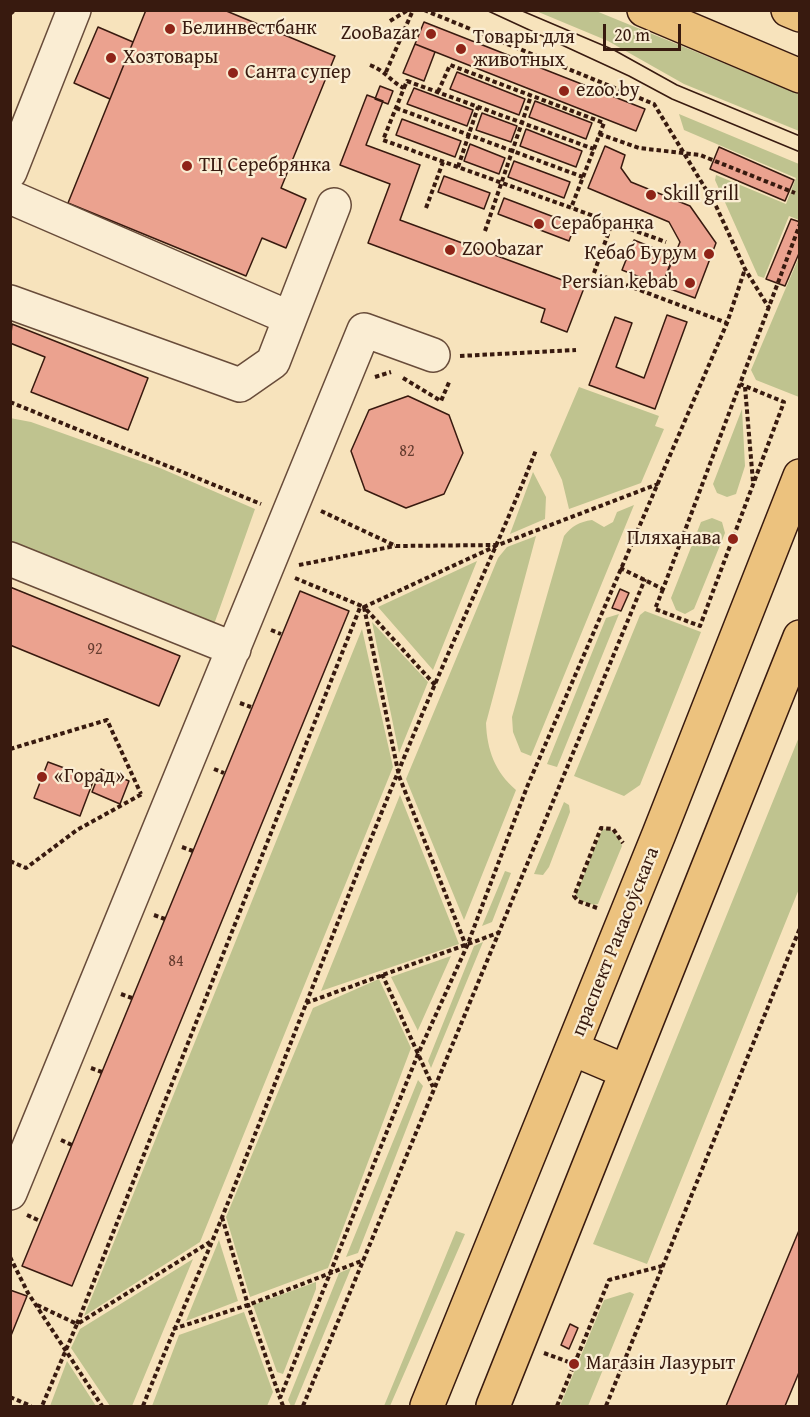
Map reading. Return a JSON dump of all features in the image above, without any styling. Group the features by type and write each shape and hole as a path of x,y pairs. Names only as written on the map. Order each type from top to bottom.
{"main road":[{"path":"644,10 800,76"},
{"path":"788,10 800,15"},
{"name":"праспект Ракасоўскага","path":"427,1407 573,1049 800,476"},
{"path":"493,1407 563,1238 625,1071 800,637"},
{"path":"573,1049 625,1071"}],"lane":[{"path":"74,10 11,175 290,318"},
{"path":"10,302 240,385 273,362 333,205"},
{"path":"10,1192 364,330 447,364"},
{"path":"10,559 234,649"}],"path":[{"path":"10,14 15,10"},
{"path":"390,21 408,10"},
{"path":"386,72 413,10"},
{"path":"424,10 654,104 716,206 746,269 769,308"},
{"path":"370,65 386,72 397,85 404,88"},
{"path":"438,92 450,65 604,123 571,208"},
{"path":"594,149 407,81 382,140 666,242"},
{"path":"485,231 531,96"},
{"path":"458,167 478,107"},
{"path":"396,108 583,177"},
{"path":"599,134 639,148 700,155 795,193"},
{"path":"426,208 443,162"},
{"path":"594,273 612,223"},
{"path":"740,384 784,402 700,626 655,609 800,224"},
{"path":"280,1398 418,1054 467,946 527,787 619,568 658,484 727,323 746,269"},
{"path":"605,277 727,323"},
{"path":"373,378 393,372 441,400 447,364 460,356 576,350"},
{"path":"745,387 753,484"},
{"path":"10,402 270,507 295,500 396,546"},
{"path":"142,1407 222,1217 305,1003 435,685 498,545 536,450"},
{"path":"42,1407 362,606 498,545 658,484"},
{"path":"297,565 396,546 498,545"},
{"path":"619,568 663,589"},
{"path":"285,574 362,606 435,685"},
{"path":"303,1407 645,579"},
{"path":"362,606 399,776 467,946"},
{"path":"10,749 107,720 142,794"},
{"path":"10,861 26,868 77,830 150,789"},
{"path":"594,919 599,906 578,901 574,896 601,828 613,829 622,840 623,846"},
{"path":"606,1407 800,928"},
{"path":"305,1003 498,933"},
{"path":"382,974 434,1088"},
{"path":"222,1217 248,1305 283,1407"},
{"path":"77,1324 211,1242"},
{"path":"10,1257 102,1407"},
{"path":"173,1329 248,1305 364,1259"},
{"path":"557,1407 609,1280 663,1266"},
{"path":"37,1304 77,1324"},
{"path":"10,1397 31,1407"}],"green space":[{"path":"536,11 596,11 799,94 799,131 684,84 608,41"},
{"path":"679,114 799,164 799,220 789,216 764,278 758,276 715,180 716,175 786,204 796,178 684,130"},
{"path":"799,257 799,397 756,380 751,370"},
{"path":"579,387 659,416 655,426 664,429 641,483 569,509 562,480 550,455"},
{"path":"742,409 745,466 736,494 727,497 717,493 713,484"},
{"path":"10,418 31,422 160,468 255,509 212,630 11,549"},
{"path":"533,472 546,497 545,519 510,534"},
{"path":"634,505 531,756 521,752 513,732 512,717 564,536 576,525 587,521 592,520 604,527 613,522 617,512"},
{"path":"712,518 722,522 725,533 694,609 685,614 676,610 671,598 701,522"},
{"path":"536,536 486,723 488,742 494,760 503,776 516,790 464,920 406,779 498,558 507,547"},
{"path":"477,561 433,670 378,607"},
{"path":"645,611 701,632 640,785 624,796 574,776 640,615"},
{"path":"619,614 557,767 547,764 606,618"},
{"path":"372,622 428,682 399,753"},
{"path":"362,629 393,767 200,1242 84,1316"},
{"path":"799,737 799,889 647,1264 593,1244"},
{"path":"400,795 459,944 321,991"},
{"path":"564,802 569,805 570,812 549,867 543,875 534,874"},
{"path":"607,828 618,836 622,846 598,904 589,904 576,895 602,830"},
{"path":"505,871 511,873 492,922 482,926"},
{"path":"483,942 431,1068 428,1061 474,946"},
{"path":"451,956 418,1030 418,1031 391,977"},
{"path":"379,979 411,1048 328,1268 250,1297 226,1217 313,1008"},
{"path":"418,1080 423,1086 358,1253 346,1257"},
{"path":"456,1231 465,1234 390,1406 384,1406"},
{"path":"219,1240 238,1301 186,1321"},
{"path":"193,1259 132,1406 110,1406 71,1348 80,1329"},
{"path":"351,1268 294,1406 291,1406 288,1400 339,1273"},
{"path":"316,1282 316,1289 283,1374 277,1372 253,1305"},
{"path":"630,1292 634,1294 588,1406 560,1406 604,1300"},
{"path":"244,1312 273,1392 267,1406 152,1406 179,1335"},
{"path":"67,1361 96,1406 50,1406"}],"building":[{"name":"ТЦ Серебрянка","path":"146,10 224,10 335,56 281,188 306,199 286,248 262,238 246,276 68,203"},
{"path":"424,22 645,109 636,131 415,44"},
{"path":"98,27 133,42 110,99 74,83"},
{"path":"415,44 435,52 424,81 403,73"},
{"path":"457,72 525,99 519,115 450,89"},
{"path":"380,86 393,91 388,104 375,99"},
{"path":"414,88 473,110 467,126 407,104"},
{"path":"367,95 383,101 366,145 420,165 400,220 584,288 567,332 541,322 545,309 368,243 390,184 340,165"},
{"path":"535,101 592,123 586,139 529,117"},
{"path":"482,113 517,126 511,142 476,130"},
{"path":"402,119 461,141 455,157 396,135"},
{"path":"526,129 582,151 576,167 520,146"},
{"path":"470,144 505,158 499,174 464,161"},
{"path":"605,146 625,155 621,168 631,182 690,206 716,243 695,298 662,286 680,242 669,222 588,188"},
{"path":"719,147 794,180 785,201 710,169"},
{"path":"514,161 570,182 564,198 508,177"},
{"path":"444,176 490,193 484,209 438,192"},
{"path":"504,198 575,225 569,241 498,214"},
{"path":"791,219 800,222 800,251 785,286 766,279"},
{"path":"634,240 673,256 662,286 622,270"},
{"path":"667,315 687,322 655,409 589,385 615,317 632,323 616,367 644,378"},
{"path":"12,324 148,378 128,430 31,392 45,357 10,343"},
{"path":"408,396 449,415 463,453 444,494 406,508 365,490 351,451 369,410"},
{"path":"10,587 180,656 159,706 10,645"},
{"path":"620,589 629,593 621,611 612,608"},
{"path":"300,591 349,611 72,1286 22,1266"},
{"path":"48,762 94,779 80,816 34,798"},
{"path":"101,769 129,781 120,804 92,792"},
{"path":"800,1228 800,1370 785,1406 726,1406"},
{"path":"10,1290 27,1296 10,1338"},
{"path":"570,1324 578,1328 569,1349 561,1345"}],"tram line":[{"path":"486,10 629,76 672,99 800,152"},
{"path":"520,10 614,50 677,85 800,136"}],"place":[{"name":"Белинвестбанк","path":"170,29"},
{"name":"ZooBazar","path":"431,34"},
{"name":"Товары для животных","path":"461,49"},
{"name":"Хозтовары","path":"111,58"},
{"name":"Санта супер","path":"233,73"},
{"name":"ezoo.by","path":"564,91"},
{"name":"ТЦ Серебрянка","path":"187,166"},
{"name":"Skill grill","path":"651,195"},
{"name":"Серабранка","path":"539,224"},
{"name":"ZOObazar","path":"450,250"},
{"name":"Кебаб Бурум","path":"709,254"},
{"name":"Persian kebab","path":"690,283"},
{"name":"Пляханава","path":"733,539"},
{"name":"«Горад»","path":"42,777"},
{"name":"Магазін Лазурыт","path":"574,1364"}]}
